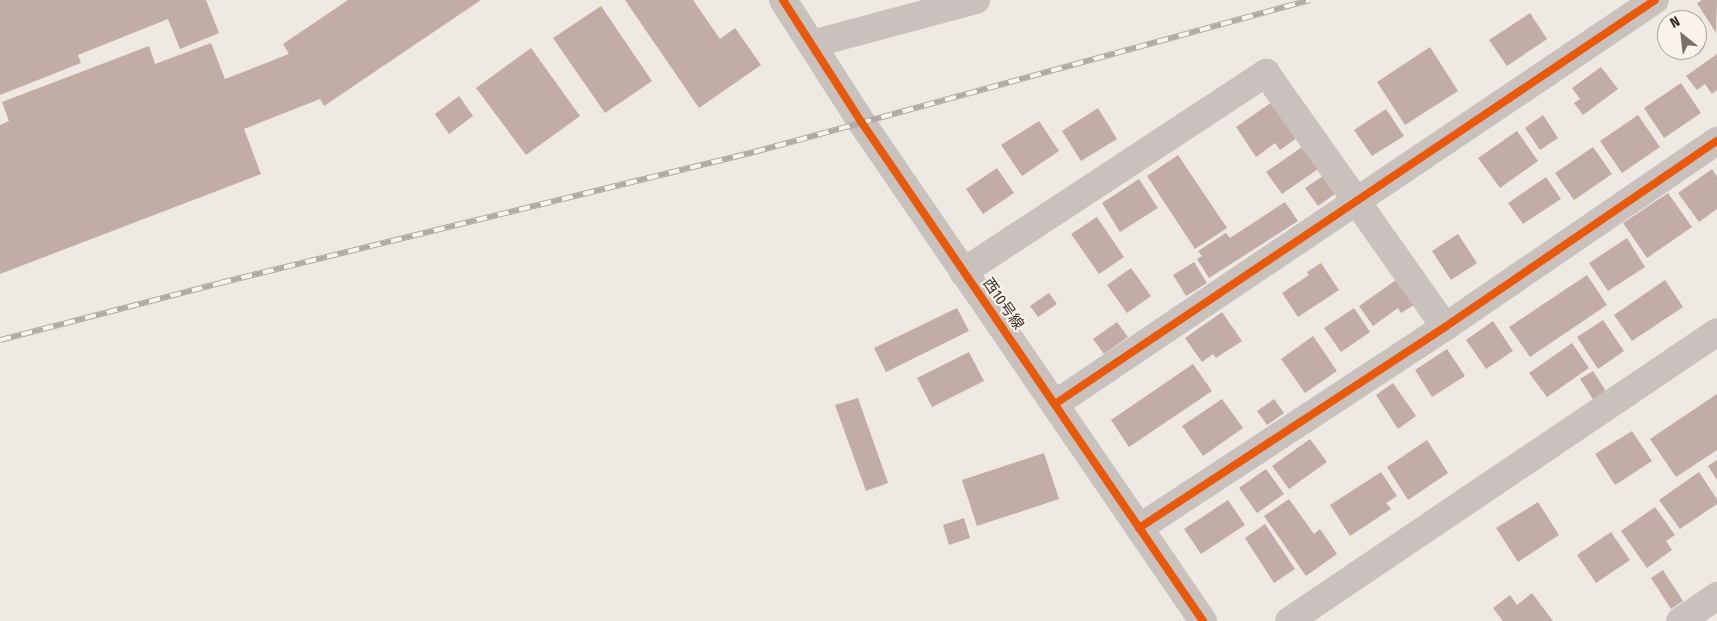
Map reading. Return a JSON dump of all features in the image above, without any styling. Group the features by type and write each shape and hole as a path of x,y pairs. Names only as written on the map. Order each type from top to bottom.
{"street":[{"name":"西10号線","path":"783,0 862,123 1203,621"},
{"path":"812,44 976,0"},
{"path":"1055,404 1654,0"},
{"path":"964,272 1266,73 1358,200 1445,328"},
{"path":"1139,528 1445,328 1717,141"},
{"path":"1289,621 1717,332"},
{"path":"1680,621 1717,596"}],"building":[{"path":"0,0 206,0 219,33 180,49 168,19 78,55 81,63 0,95"},
{"path":"348,0 481,0 324,106 320,99 244,129 261,174 0,274 0,125 9,121 2,102 149,46 155,64 211,43 225,79 289,54 283,44"},
{"path":"625,0 693,0 720,39 735,28 761,65 699,108"},
{"path":"1702,0 1717,0 1716,33 1707,19 1707,10 1701,10 1697,3"},
{"path":"601,6 652,81 605,113 553,38"},
{"path":"1530,13 1547,39 1507,66 1489,40"},
{"path":"1430,47 1458,91 1405,125 1377,82"},
{"path":"531,48 580,116 526,155 476,88"},
{"path":"1717,54 1717,90 1712,94 1705,84 1697,90 1686,76"},
{"path":"1601,67 1618,89 1583,115 1574,103 1580,99 1572,88"},
{"path":"1681,83 1701,113 1664,138 1644,108"},
{"path":"459,96 473,116 449,134 435,114"},
{"path":"1275,100 1300,136 1280,150 1275,143 1256,157 1236,127"},
{"path":"1098,108 1117,139 1081,161 1062,131"},
{"path":"1386,109 1404,136 1372,156 1354,130"},
{"path":"1543,115 1558,138 1540,150 1525,128"},
{"path":"1638,115 1660,147 1622,173 1600,141"},
{"path":"1039,121 1059,151 1022,176 1001,145"},
{"path":"1517,131 1538,161 1500,188 1478,158"},
{"path":"1302,147 1318,169 1282,194 1266,172"},
{"path":"1593,147 1612,174 1574,200 1555,173"},
{"path":"1178,155 1227,228 1195,249 1147,176"},
{"path":"997,168 1014,193 983,214 966,189"},
{"path":"1712,169 1717,177 1717,209 1699,222 1678,193"},
{"path":"1323,176 1335,194 1318,206 1305,188"},
{"path":"1546,177 1561,199 1523,224 1508,203"},
{"path":"1139,179 1158,208 1120,232 1102,203"},
{"path":"1668,193 1692,227 1647,258 1623,223"},
{"path":"1285,202 1298,221 1209,278 1197,259 1202,256 1198,251 1226,233 1230,238"},
{"path":"1097,217 1124,257 1099,274 1071,234"},
{"path":"1458,234 1477,263 1451,280 1432,251"},
{"path":"1627,238 1645,267 1608,291 1589,263"},
{"path":"1194,262 1207,283 1186,296 1173,275"},
{"path":"1321,263 1339,290 1298,317 1282,293 1309,275 1307,272"},
{"path":"1131,268 1151,296 1127,313 1107,285"},
{"path":"1587,275 1607,305 1530,357 1509,327"},
{"path":"1396,280 1414,305 1401,313 1398,308 1373,326 1359,306"},
{"path":"1665,280 1683,307 1632,341 1614,315"},
{"path":"1049,293 1057,304 1038,317 1030,306"},
{"path":"957,308 969,331 886,372 874,348"},
{"path":"1354,308 1370,332 1341,352 1324,328"},
{"path":"1222,312 1242,341 1216,358 1213,354 1202,362 1185,338"},
{"path":"1603,320 1624,351 1598,369 1577,337"},
{"path":"1493,321 1513,351 1486,369 1466,340"},
{"path":"1117,322 1128,337 1104,354 1093,339"},
{"path":"1313,336 1337,371 1305,393 1281,359"},
{"path":"1572,343 1589,368 1547,397 1529,373"},
{"path":"1447,349 1465,376 1432,397 1415,370"},
{"path":"969,352 984,381 932,407 917,378"},
{"path":"1193,364 1212,391 1129,447 1111,420"},
{"path":"1593,371 1609,396 1596,404 1580,379"},
{"path":"1393,383 1416,416 1398,429 1376,395"},
{"path":"1717,394 1717,450 1676,477 1650,439"},
{"path":"858,398 888,483 866,491 835,405"},
{"path":"1222,399 1243,428 1203,456 1182,426"},
{"path":"1274,399 1284,413 1267,425 1257,411"},
{"path":"1632,431 1652,461 1615,485 1595,454"},
{"path":"1310,439 1327,462 1289,489 1272,466"},
{"path":"1427,440 1448,473 1408,500 1387,467"},
{"path":"1044,453 1059,499 977,526 962,480"},
{"path":"1717,460 1717,480 1708,466"},
{"path":"1266,469 1284,494 1257,513 1239,488"},
{"path":"1381,472 1397,496 1386,503 1391,509 1350,536 1330,505"},
{"path":"1699,472 1717,499 1717,504 1680,529 1659,500"},
{"path":"1289,499 1314,534 1320,529 1337,554 1306,576 1264,516"},
{"path":"1228,500 1245,525 1201,554 1184,529"},
{"path":"1538,502 1559,535 1518,562 1496,528"},
{"path":"1655,507 1675,535 1666,541 1672,550 1647,568 1621,531"},
{"path":"964,518 970,538 949,545 943,525"},
{"path":"1265,524 1295,569 1274,583 1245,538"},
{"path":"1611,532 1630,560 1596,583 1577,555"},
{"path":"1663,570 1683,601 1671,609 1651,578"},
{"path":"1532,593 1553,621 1503,621 1493,608 1510,595 1517,605"}],"railway":[{"path":"0,340 220,283 754,152 1310,0"}],"cycle path":[{"path":"783,0 862,123 1203,621"},
{"path":"1055,404 1655,0"},
{"path":"1139,528 1445,327 1717,141"}]}
